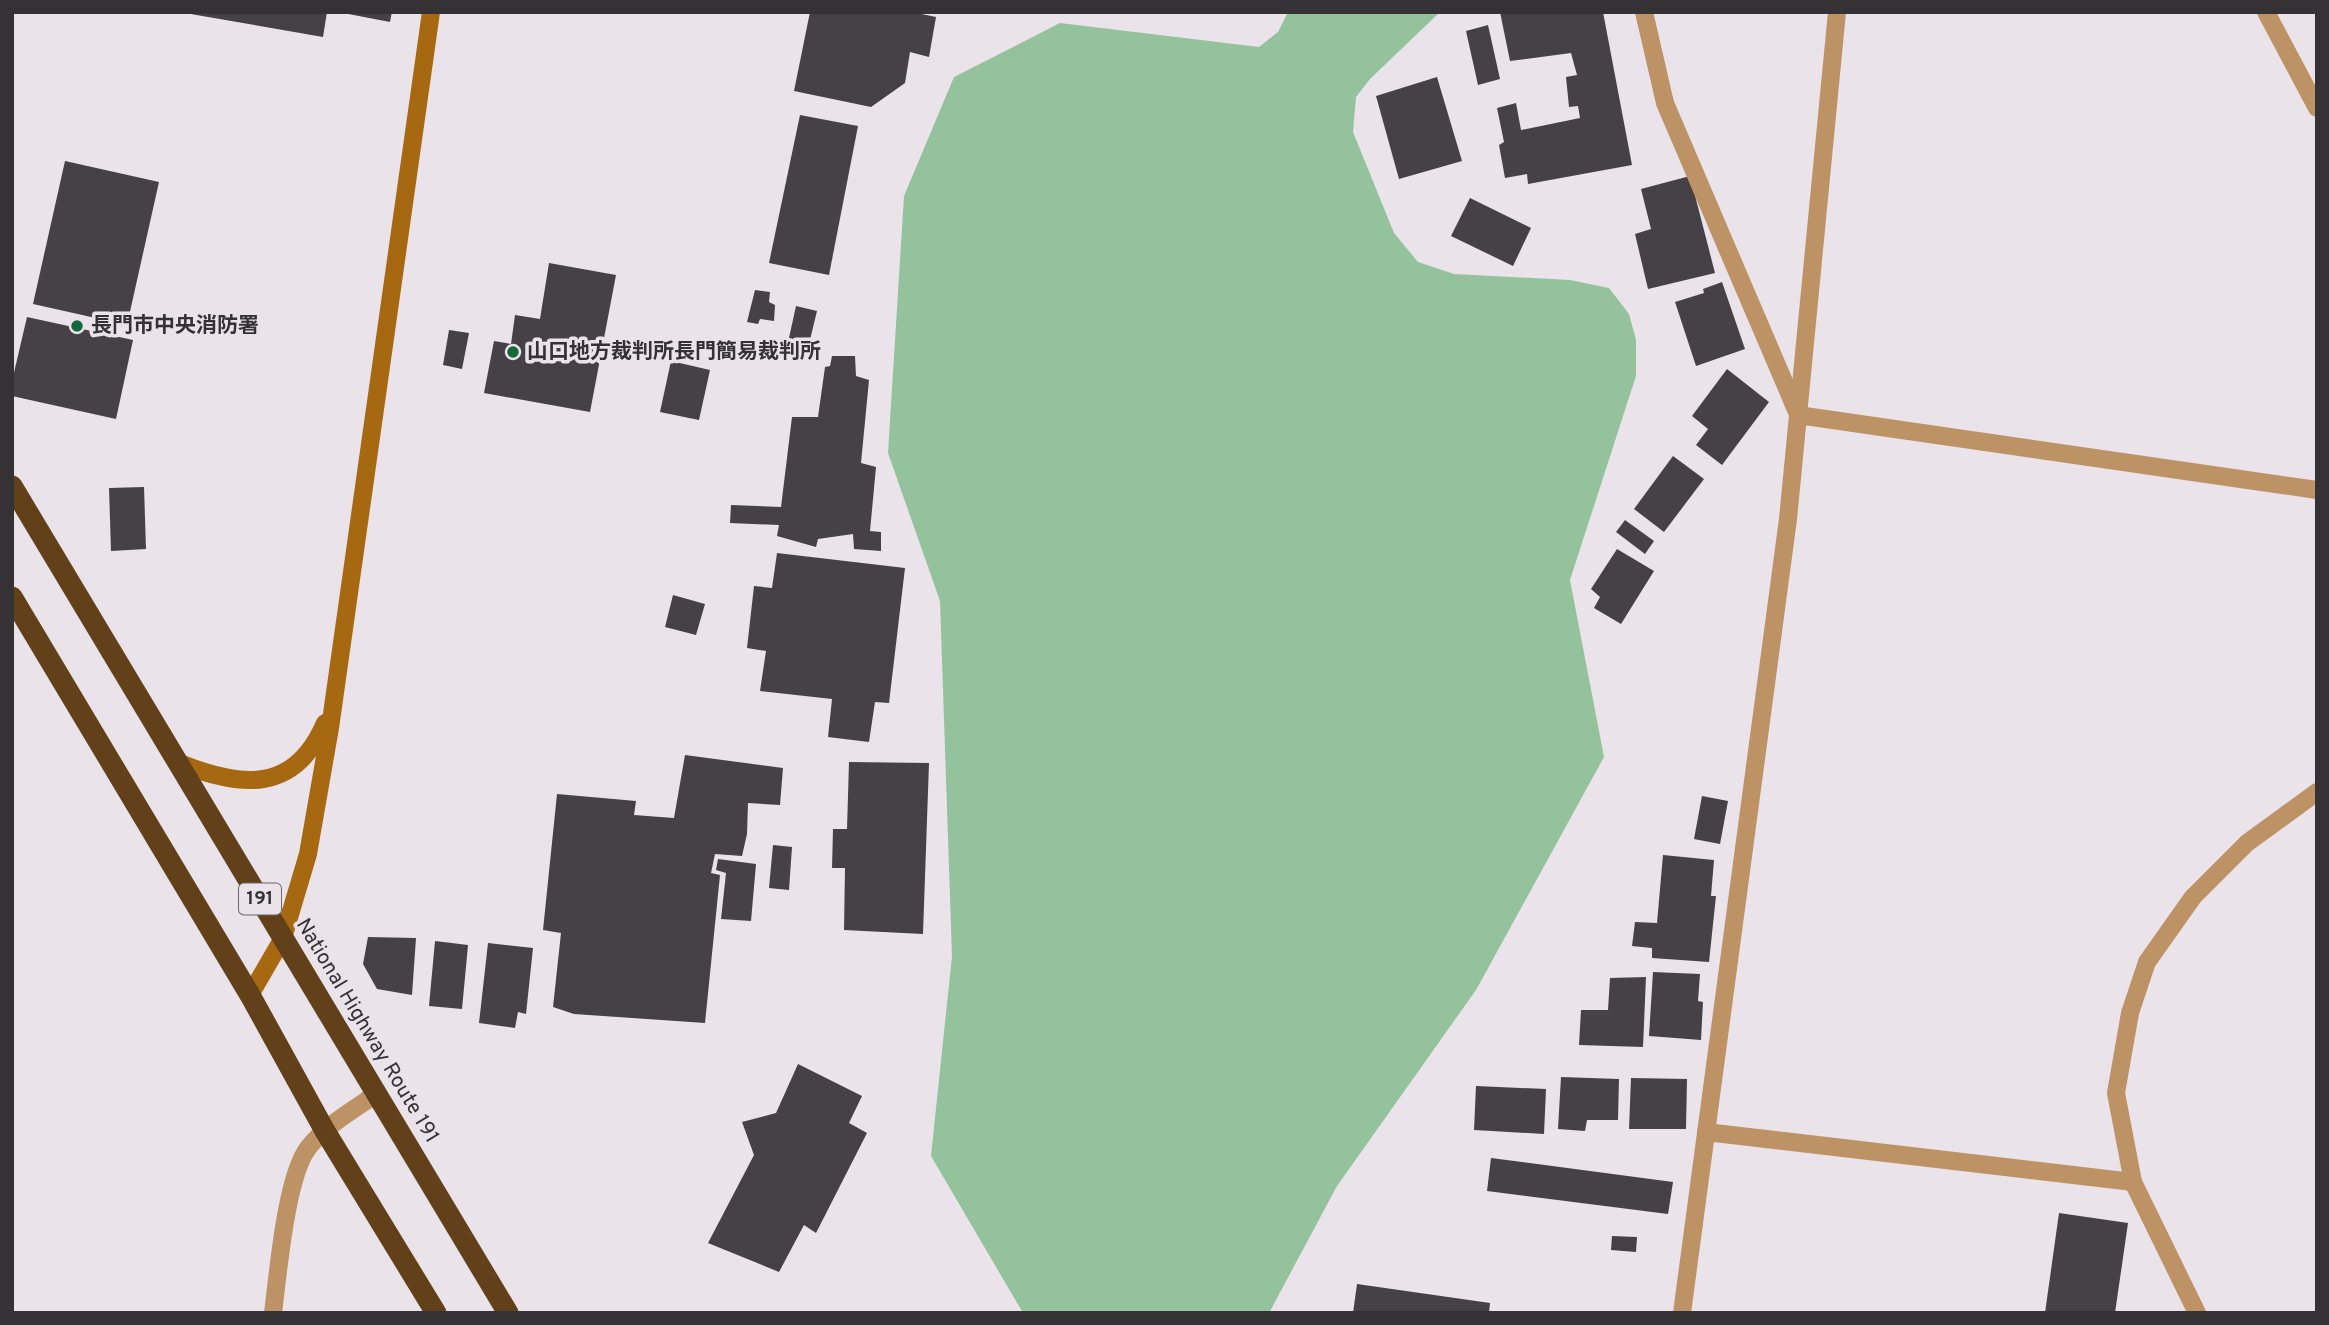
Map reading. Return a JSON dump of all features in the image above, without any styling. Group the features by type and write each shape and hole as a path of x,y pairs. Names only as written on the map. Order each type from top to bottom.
{"highway":[{"name":"National Highway Route 191","path":"12,486 508,1313"},
{"path":"12,597 250,995 325,1131 436,1313"}],"street":[{"path":"250,995 284,938 308,854 334,701 431,12"},
{"path":"1644,12 1665,103 1798,415"},
{"path":"1682,1313 1786,533 1837,12"},
{"path":"2266,12 2317,108"},
{"path":"1798,415 2317,490"},
{"path":"179,763 210,775 236,781 266,780 291,769 310,752 334,701"},
{"path":"2197,1313 2133,1182 2116,1093 2130,1013 2147,962 2193,897 2247,843 2317,792"},
{"path":"272,1313 289,1204 307,1150 325,1131 376,1094"},
{"path":"1706,1132 2133,1182"}],"green space":[{"path":"1288,12 1440,12 1370,79 1356,97 1353,132 1394,233 1418,262 1454,274 1570,280 1609,288 1629,314 1636,340 1636,376 1570,580 1604,757 1476,990 1337,1186 1269,1313 1023,1313 931,1156 952,956 940,601 888,453 904,196 954,77 1060,23 1259,47 1278,32"}],"building":[{"path":"179,12 327,12 323,37"},
{"path":"338,12 392,12 390,22"},
{"path":"810,12 912,12 936,17 929,57 910,52 905,83 871,107 794,91"},
{"path":"1500,12 1603,12 1632,165 1528,184 1527,174 1505,178 1499,145 1504,142 1497,108 1516,103 1521,130 1580,118 1578,106 1569,107 1566,77 1577,75 1571,53 1510,61"},
{"path":"1488,25 1500,79 1478,85 1466,31"},
{"path":"1437,77 1462,161 1399,179 1376,96"},
{"path":"800,115 858,126 829,275 769,263"},
{"path":"65,161 159,182 127,325 33,304"},
{"path":"1690,176 1715,273 1648,289 1635,234 1651,229 1641,189"},
{"path":"1470,198 1531,228 1513,266 1451,236"},
{"path":"549,263 616,275 590,412 484,393 494,341 511,344 515,315 540,319"},
{"path":"1722,282 1745,349 1696,366 1675,302 1704,293 1703,289"},
{"path":"755,290 770,292 769,302 775,305 774,321 760,319 758,324 747,322"},
{"path":"796,306 817,311 807,352 787,347"},
{"path":"27,317 133,340 116,419 12,396 12,381"},
{"path":"449,330 469,333 462,369 443,365"},
{"path":"832,356 855,356 856,376 869,380 861,463 876,467 870,531 881,532 881,551 854,549 853,534 818,539 816,547 777,536 779,525 730,523 731,505 781,507 792,417 818,417 825,367 830,366"},
{"path":"671,361 710,370 699,420 660,412"},
{"path":"1727,369 1769,402 1722,465 1696,445 1708,429 1692,416"},
{"path":"1673,456 1704,479 1664,532 1634,509"},
{"path":"144,487 146,549 111,551 109,488"},
{"path":"1625,520 1654,541 1645,554 1616,532"},
{"path":"1617,549 1654,571 1621,624 1594,608 1600,597 1591,589"},
{"path":"777,553 905,568 889,703 875,702 869,742 828,737 832,699 760,691 766,651 747,648 754,586 772,588"},
{"path":"673,595 705,604 696,635 665,627"},
{"path":"685,755 783,768 780,805 748,803 747,834 742,856 715,854 711,873 720,875 705,1023 574,1014 553,1007 561,933 543,930 557,794 636,801 634,815 674,818"},
{"path":"849,762 929,763 923,934 844,930 845,868 832,868 833,829 847,829"},
{"path":"1702,796 1728,801 1720,844 1694,839"},
{"path":"773,845 792,847 789,890 769,888"},
{"path":"1663,855 1714,860 1711,896 1716,896 1709,962 1652,958 1652,948 1632,946 1635,922 1657,923"},
{"path":"718,859 756,864 751,921 721,919 726,873 716,870"},
{"path":"368,937 416,938 412,995 377,989 363,964"},
{"path":"435,941 468,945 462,1009 429,1006"},
{"path":"488,943 533,948 526,1014 518,1012 515,1028 479,1023"},
{"path":"1653,972 1700,974 1698,1001 1703,1002 1701,1040 1649,1036"},
{"path":"1646,977 1643,1047 1579,1045 1581,1010 1608,1010 1610,978"},
{"path":"798,1064 862,1096 849,1123 867,1133 816,1233 804,1225 779,1272 708,1243 754,1155 742,1122 776,1113"},
{"path":"1561,1077 1619,1079 1618,1120 1587,1120 1585,1131 1558,1129"},
{"path":"1631,1078 1687,1079 1686,1129 1629,1129"},
{"path":"1476,1086 1546,1089 1544,1134 1474,1130"},
{"path":"1491,1158 1673,1182 1668,1214 1487,1191"},
{"path":"2059,1213 2128,1223 2115,1313 2045,1313"},
{"path":"1612,1236 1637,1237 1636,1252 1611,1250"},
{"path":"1357,1284 1490,1303 1489,1313 1353,1313"}],"place":[{"name":"長門市中央消防署","path":"77,326"},
{"name":"山口地方裁判所長門簡易裁判所","path":"513,352"}]}
